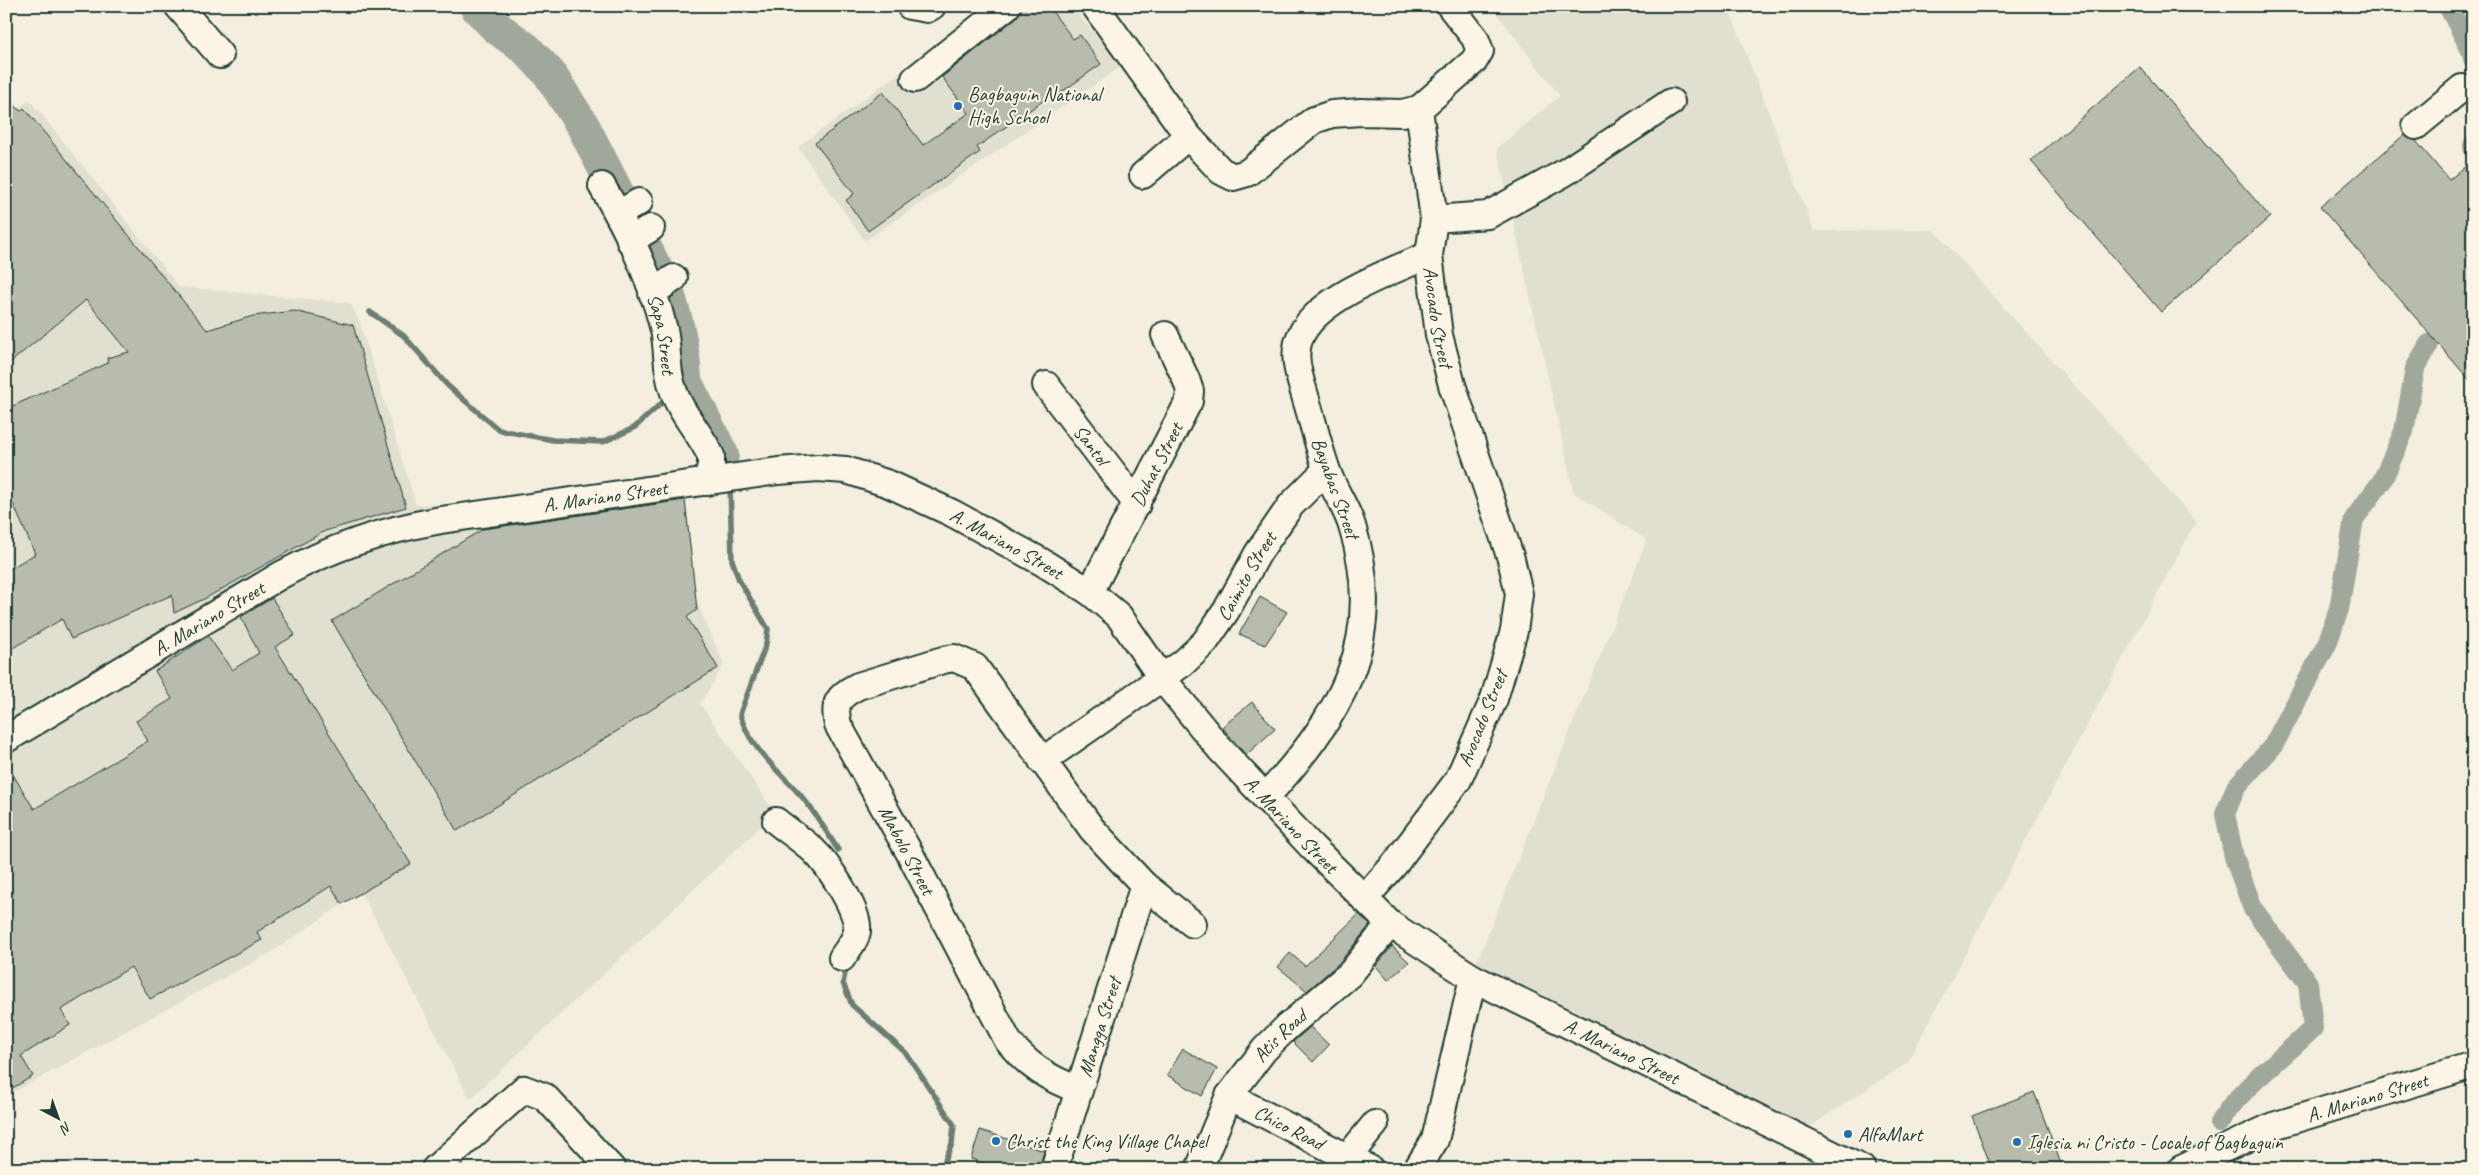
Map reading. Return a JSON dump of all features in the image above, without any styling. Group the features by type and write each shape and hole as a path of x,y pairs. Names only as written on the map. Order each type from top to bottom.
{"street":[{"path":"178,6 220,56"},
{"path":"910,6 927,8 932,6"},
{"path":"915,79 1007,6"},
{"path":"1095,6 1188,136 1221,171 1234,177 1247,173 1314,120 1332,114 1402,112 1419,109 1474,61 1480,51 1475,38 1450,6"},
{"path":"2416,126 2462,88"},
{"path":"1434,219 1488,215 1564,173 1671,102"},
{"name":"Avocado Street","path":"1364,899 1394,865 1458,780 1494,699 1514,631 1519,594 1511,559 1455,394 1439,335 1429,255 1434,219 1419,109"},
{"path":"1143,175 1188,136"},
{"name":"Sapa Street","path":"602,186 628,208 662,286 666,361 672,387 679,404 711,456 712,465 719,480"},
{"name":"Bayabas Street","path":"1265,798 1299,761 1325,726 1346,686 1364,625 1362,572 1352,527 1326,470 1296,361 1301,333 1319,312 1369,279 1429,255"},
{"name":"Duhat Street","path":"1090,592 1189,401 1188,385 1165,335"},
{"name":"Santol","path":"1046,385 1136,504"},
{"name":"A. Mariano Street","path":"6,739 281,575 316,556 358,540 398,528 441,520 719,480 818,468 846,470 890,484 952,513 1090,592 1118,616 1161,677 1220,749 1265,798 1390,924 1473,978 1862,1169"},
{"name":"Caimito Street","path":"1161,677 1183,663 1205,642 1226,610 1258,553 1291,505 1326,470"},
{"name":"Mabolo Street","path":"1042,761 982,676 975,667 965,661 954,658 943,660 858,686 846,692 837,702 835,713 838,725 909,852 1008,1042 1022,1060 1041,1074 1079,1090"},
{"path":"1161,677 1042,761 1092,829 1144,885 1193,924"},
{"path":"776,821 814,850 834,876 854,914 857,930 842,958"},
{"name":"Mangga Street","path":"1054,1169 1144,885"},
{"name":"Atis Road","path":"1199,1169 1229,1096 1264,1050 1287,1027 1350,974 1390,924"},
{"path":"1417,1169 1435,1140 1473,978"},
{"name":"A. Mariano Street","path":"2181,1169 2273,1126 2473,1065"},
{"path":"435,1169 524,1090 545,1096 612,1169"},
{"name":"Chico Road","path":"1229,1096 1353,1165 1375,1124"}],"shaded area":[{"name":"Bagbaguin National High School","path":"991,6 1071,6 1122,66 865,241 798,147"},
{"path":"1491,6 1728,6 1814,231 1934,230 2196,521 1907,1063 1809,1127 1474,969 1647,540 1574,493 1497,148 1560,96"},
{"path":"30,100 179,287 350,303 360,323 416,505 571,501 685,488 697,603 724,664 700,704 775,813 470,1099 361,892 270,953 6,1096 6,117"}],"building":[{"name":"Bagbaguin National High School","path":"1024,6 1048,6 1073,39 1080,35 1101,64 1059,94 1057,91 977,147 980,152 868,231 846,200 854,194 815,143 883,92 923,145 969,113 942,77 1016,18"},
{"path":"2140,67 2270,217 2161,312 2031,161"},
{"path":"6,95 20,111 24,108 207,330 253,316 294,311 353,325 406,507 325,531 206,598 174,613 172,595 71,639 62,619 6,652 6,571 35,554 6,487 6,409 108,363 107,358 129,352 86,300 6,366"},
{"path":"2404,135 2416,141 2449,180 2473,160 2473,384 2320,207"},
{"path":"685,500 697,610 687,617 718,668 457,831 332,621 483,529"},
{"path":"1260,597 1287,612 1265,645 1239,634"},
{"path":"272,598 295,635 275,647 411,864 342,904 331,886 257,932 262,940 150,999 131,967 61,1010 70,1025 21,1056 33,1076 6,1092 6,763 34,809 148,741 136,721 172,699 155,671 208,636 232,670 259,653 241,617"},
{"path":"1252,702 1275,729 1246,755 1222,727"},
{"path":"1359,914 1370,925 1339,963 1307,991 1278,967 1290,953 1305,966"},
{"path":"1392,946 1409,962 1388,980 1376,966"},
{"path":"1310,1027 1329,1045 1313,1062 1293,1042"},
{"path":"1183,1049 1217,1069 1202,1096 1167,1075"},
{"name":"Iglesia ni Cristo - Locale of Bagbaguin","path":"2034,1092 2063,1169 1992,1169 1972,1116"},
{"name":"Christ the King Village Chapel","path":"980,1130 1044,1151 1039,1169 1002,1169 971,1159"}],"waterway":[{"path":"476,6 496,27 526,49 549,73 583,126 667,291 682,347 685,381 678,388"},
{"path":"2448,6 2472,52 2473,59"},
{"path":"370,312 404,336 448,386 499,430 553,440 603,442 634,428 665,400"},
{"path":"2219,1123 2239,1097 2313,1028 2308,983 2253,909 2234,857 2225,814 2236,787 2273,746 2327,644 2339,609 2354,519 2382,481 2404,431 2415,369 2429,344"},
{"path":"685,381 722,455"},
{"path":"730,484 732,560 739,580 768,629 766,644 740,714 751,739 758,749 803,798 838,850"},
{"path":"847,964 843,983 852,1005 906,1053 954,1125 952,1144 941,1169"}],"place":[{"name":"Bagbaguin National High School","path":"958,106"},
{"name":"AlfaMart","path":"1848,1134"},
{"name":"Christ the King Village Chapel","path":"996,1141"},
{"name":"Iglesia ni Cristo - Locale of Bagbaguin","path":"2017,1142"}]}
